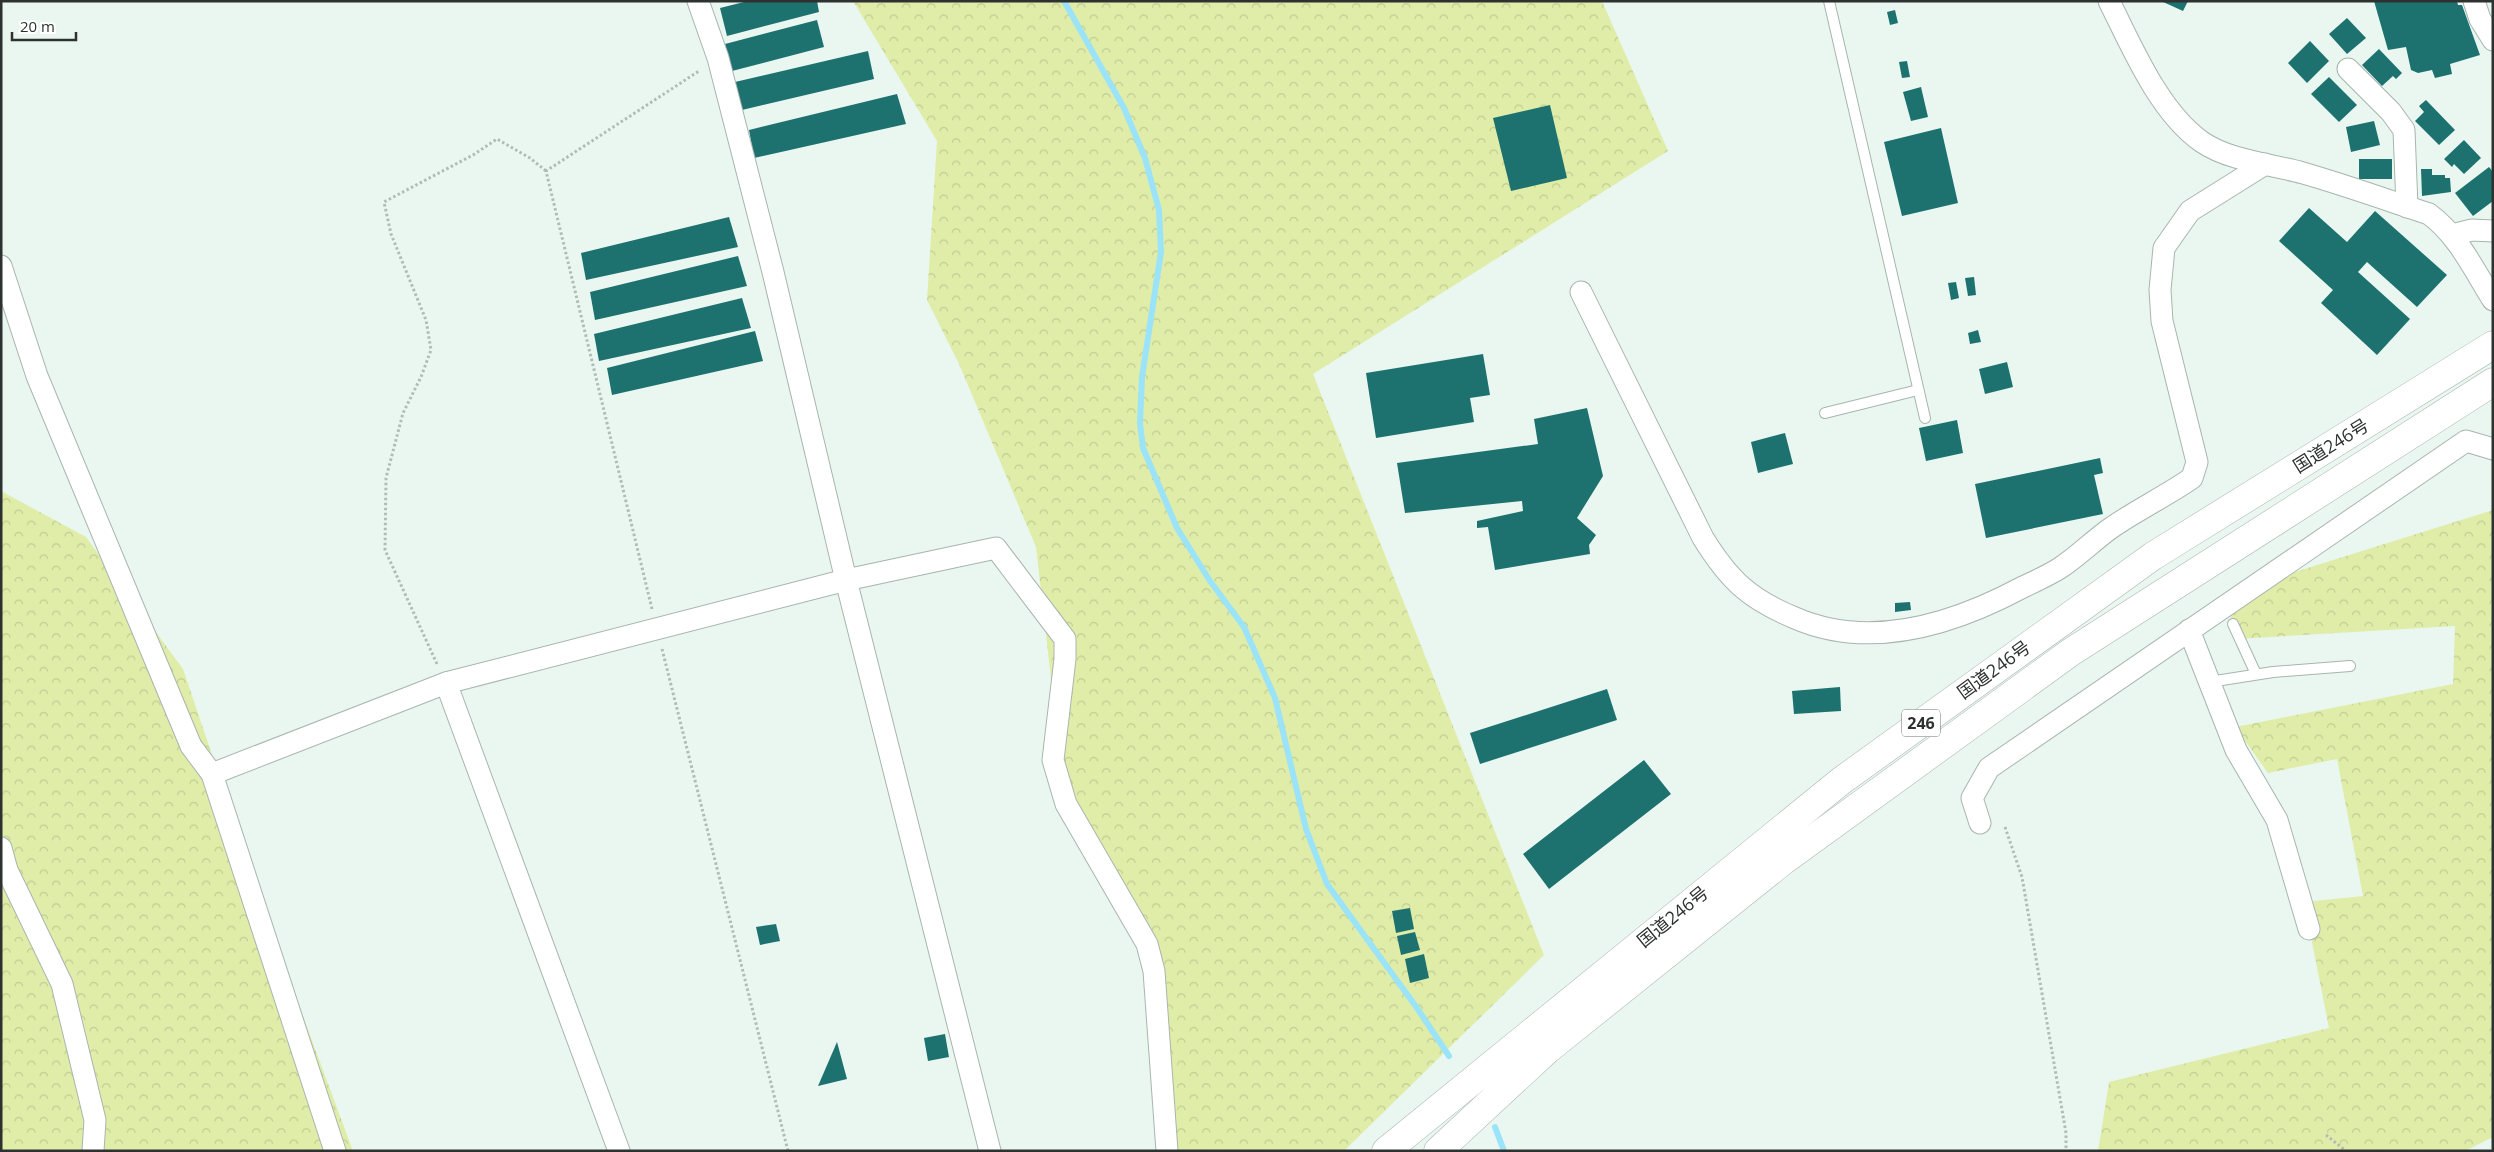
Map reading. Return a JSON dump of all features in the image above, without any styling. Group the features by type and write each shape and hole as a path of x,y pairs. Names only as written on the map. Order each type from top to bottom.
{"highway":[{"name":"国道246号","path":"1386,1151 1849,775 2152,556 2493,345"},
{"name":"国道246号","path":"1438,1151 1546,1050 1791,855 2071,652 2493,382"}],"street":[{"path":"698,1 718,58 773,272 846,580 990,1151"},
{"path":"2109,1 2142,66 2168,108 2201,141 2218,151 2304,174 2429,214 2444,225 2452,235 2493,300"},
{"path":"2474,1 2480,19 2493,40"},
{"path":"2348,69 2392,112 2404,130 2407,207"},
{"path":"1581,292 1704,538 1720,565 1748,594 1772,609 1812,626 1862,633 1902,632 1951,620 2001,599 2060,568 2112,528 2192,478 2197,462 2162,321 2160,290 2164,248 2190,211 2265,164"},
{"path":"2452,235 2472,230 2493,231"},
{"path":"1,266 40,385 191,746 212,774 335,1151"},
{"path":"1980,823 1972,798 1988,768 2466,441 2493,450"},
{"path":"212,774 446,682 846,580 996,548 1065,638 1065,659 1053,760 1066,804 1147,944 1154,971 1167,1151"},
{"path":"2189,630 2236,750 2277,820 2309,929"},
{"path":"446,682 619,1151"},
{"path":"1,848 7,870 62,984 95,1120 93,1151"}],"lane":[{"path":"1829,1 1925,418"},
{"path":"1824,413 1918,390"},
{"path":"2233,624 2256,674"},
{"path":"2209,682 2256,674 2350,666"}],"path":[{"path":"546,172 718,58"},
{"path":"446,682 385,550 386,478 403,413 421,377 431,350 426,320 391,234 384,202 473,155 497,140 530,158 546,172 657,628 788,1151"},
{"path":"2005,827 2022,877 2066,1133 2066,1151"},
{"path":"2326,1135 2346,1151"}],"green space":[{"path":"853,1 1602,1 1668,151 1313,374 1544,955 1344,1151 1170,1151 1152,964 1062,775 1036,547 959,364 927,300 937,141"},
{"path":"1,491 86,537 183,669 273,935 353,1151 1,1151"},
{"path":"2493,510 2493,1137 2465,1151 2098,1151 2109,1082 2329,1028 2304,902 2363,896 2337,759 2268,773 2235,727 2453,684 2455,626 2238,639 2230,614 2272,579"}],"building":[{"path":"748,1 817,1 819,12 727,36 720,8"},
{"path":"2161,1 2188,1 2183,11"},
{"path":"2374,1 2457,1 2458,5 2462,5 2480,55 2450,64 2452,74 2435,78 2432,70 2418,73 2411,70 2406,47 2388,50"},
{"path":"1895,10 1898,23 1890,25 1887,12"},
{"path":"2347,18 2366,38 2347,54 2329,34"},
{"path":"817,20 824,47 732,71 725,44"},
{"path":"2310,41 2329,61 2307,83 2288,63"},
{"path":"2379,49 2402,73 2396,79 2393,76 2382,86 2362,65"},
{"path":"868,51 874,79 742,110 735,82"},
{"path":"1907,61 1910,77 1902,78 1899,62"},
{"path":"2329,77 2357,105 2339,122 2311,94"},
{"path":"1921,87 1928,117 1911,121 1903,92"},
{"path":"897,94 906,124 754,158 749,130"},
{"path":"2426,100 2455,130 2439,145 2415,121 2424,112 2419,106"},
{"path":"1550,105 1567,178 1511,191 1493,118"},
{"path":"2374,121 2380,145 2351,152 2346,127"},
{"path":"1941,128 1958,203 1902,216 1884,142"},
{"path":"2464,140 2481,158 2464,174 2454,164 2452,167 2444,159"},
{"path":"2359,159 2392,159 2392,179 2359,179"},
{"path":"2489,167 2493,172 2493,201 2473,216 2455,193"},
{"path":"2421,169 2432,169 2432,175 2445,175 2445,178 2450,178 2451,192 2422,196"},
{"path":"2309,208 2347,242 2375,211 2447,275 2417,307 2367,262 2358,272 2410,319 2377,355 2321,303 2333,290 2279,241"},
{"path":"729,217 738,247 586,280 581,253"},
{"path":"738,256 747,286 595,320 590,292"},
{"path":"1974,277 1976,295 1968,296 1965,278"},
{"path":"1956,282 1959,298 1951,300 1948,283"},
{"path":"742,298 751,328 599,361 594,334"},
{"path":"1978,330 1981,342 1970,344 1968,333"},
{"path":"755,331 763,361 612,395 607,368"},
{"path":"1483,354 1490,395 1470,398 1474,422 1376,438 1366,373"},
{"path":"2007,362 2013,387 1985,394 1979,369"},
{"path":"1587,408 1603,476 1577,518 1596,535 1589,545 1590,554 1495,570 1488,527 1477,528 1477,521 1523,511 1522,501 1405,513 1397,463 1538,444 1534,419"},
{"path":"1957,420 1963,453 1926,461 1919,428"},
{"path":"1785,433 1793,464 1758,473 1751,442"},
{"path":"2100,458 2103,473 2094,475 2103,514 1986,538 1975,484"},
{"path":"1910,602 1911,610 1895,612 1895,603"},
{"path":"1840,687 1841,711 1794,714 1792,691"},
{"path":"1607,689 1617,720 1480,764 1470,733"},
{"path":"1644,760 1671,794 1549,889 1523,854"},
{"path":"1410,908 1414,929 1396,933 1392,911"},
{"path":"776,924 780,941 760,945 756,927"},
{"path":"1415,932 1420,950 1401,955 1397,936"},
{"path":"1424,954 1429,978 1410,983 1405,959"},
{"path":"945,1034 949,1057 928,1061 924,1038"},
{"path":"837,1042 847,1079 818,1086"}],"waterway":[{"path":"1064,1 1124,108 1145,158 1159,210 1161,252 1142,377 1140,423 1143,448 1177,528 1210,581 1244,627 1275,698 1306,829 1327,884 1417,1008 1449,1056"},
{"path":"1495,1127 1504,1151"}]}
